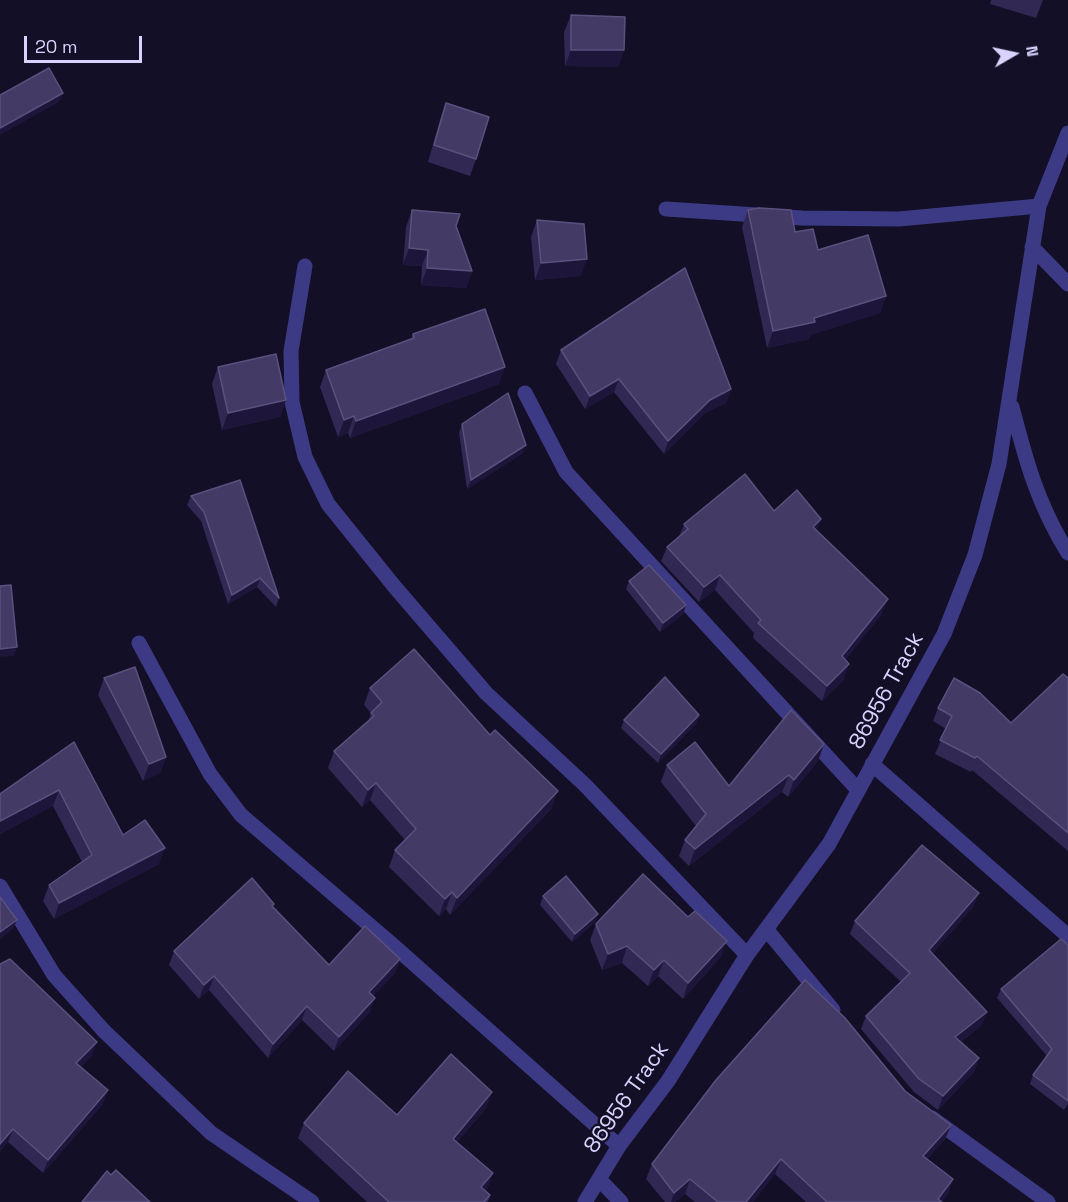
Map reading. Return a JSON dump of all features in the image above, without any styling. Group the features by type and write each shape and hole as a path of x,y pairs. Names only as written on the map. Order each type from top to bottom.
{"street":[{"name":"86956 Track","path":"585,1202 619,1146 668,1081 747,955 829,844 944,634 975,555 999,464 1039,206 1068,134"},
{"path":"666,209 802,218 899,219 1039,206"},
{"path":"1032,247 1068,284"},
{"path":"304,266 291,351 292,402 305,457 328,504 394,586 486,693 585,786 747,955"},
{"path":"525,393 566,472 858,790"},
{"path":"1010,401 1033,485 1049,522 1068,553"},
{"path":"140,643 210,774 241,815 395,947 619,1146"},
{"path":"872,764 1068,936"},
{"path":"0,886 54,975 104,1031 211,1134 312,1202"},
{"path":"766,930 840,1019"},
{"path":"917,1106 1048,1202"},
{"path":"599,1179 621,1202"}],"building":[{"path":"571,15 625,17 624,50 571,50"},
{"path":"49,68 63,93 0,128 0,95"},
{"path":"446,103 489,117 476,159 434,145"},
{"path":"759,208 791,210 795,232 813,229 818,250 868,235 886,296 814,318 815,322 773,331 748,210"},
{"path":"412,210 460,214 456,226 472,271 427,268 428,250 409,248"},
{"path":"537,220 584,224 587,259 541,263"},
{"path":"685,268 731,389 710,400 668,441 619,379 590,396 561,350"},
{"path":"485,309 505,367 356,421 354,416 344,420 326,370 414,338 413,334"},
{"path":"276,354 286,400 228,413 218,367"},
{"path":"508,393 526,445 471,480 462,424"},
{"path":"745,474 774,511 797,490 821,519 813,527 888,599 842,656 849,664 827,686 758,623 761,620 720,575 704,587 667,547 688,529 684,524"},
{"path":"240,480 279,598 260,578 232,595 204,512 191,496"},
{"path":"649,565 686,605 663,623 629,581"},
{"path":"11,585 17,647 0,649 0,586"},
{"path":"414,649 490,735 495,730 558,791 457,898 452,892 445,899 395,850 416,829 376,783 368,790 334,751 374,716 371,713 382,702 370,688"},
{"path":"135,667 166,757 149,764 104,678"},
{"path":"1063,674 1068,678 1068,833 977,756 975,758 940,740 952,716 938,708 954,678 980,693 1011,723"},
{"path":"665,677 699,715 661,754 624,720"},
{"path":"791,710 824,744 794,780 789,775 695,849 685,840 706,814 667,765 695,742 729,786"},
{"path":"74,742 123,835 145,820 165,848 59,903 49,885 92,855 59,790 0,821 0,794"},
{"path":"922,845 979,893 929,950 987,1012 955,1037 979,1058 943,1096 919,1079 866,1016 910,973 855,921"},
{"path":"643,874 688,917 695,911 727,941 688,983 664,960 654,970 627,946 608,954 596,924"},
{"path":"566,876 598,914 575,934 543,896"},
{"path":"252,878 274,904 272,906 329,965 365,926 400,959 369,992 375,998 339,1037 307,1006 273,1044 214,976 204,985 174,951"},
{"path":"0,897 17,920 0,932"},
{"path":"1061,939 1068,945 1068,1101 1033,1075 1052,1049 1001,989"},
{"path":"10,959 97,1042 76,1063 108,1090 48,1160 13,1129 0,1144 0,964"},
{"path":"805,980 845,1018 905,1091 951,1125 923,1156 953,1179 938,1199 942,1202 827,1202 781,1159 746,1202 718,1202 690,1179 674,1193 652,1164 716,1080"},
{"path":"451,1054 492,1092 453,1139 493,1173 481,1187 490,1195 484,1202 389,1202 304,1123 348,1071 397,1115"},
{"path":"116,1170 150,1202 82,1202 107,1171 111,1175"}]}
